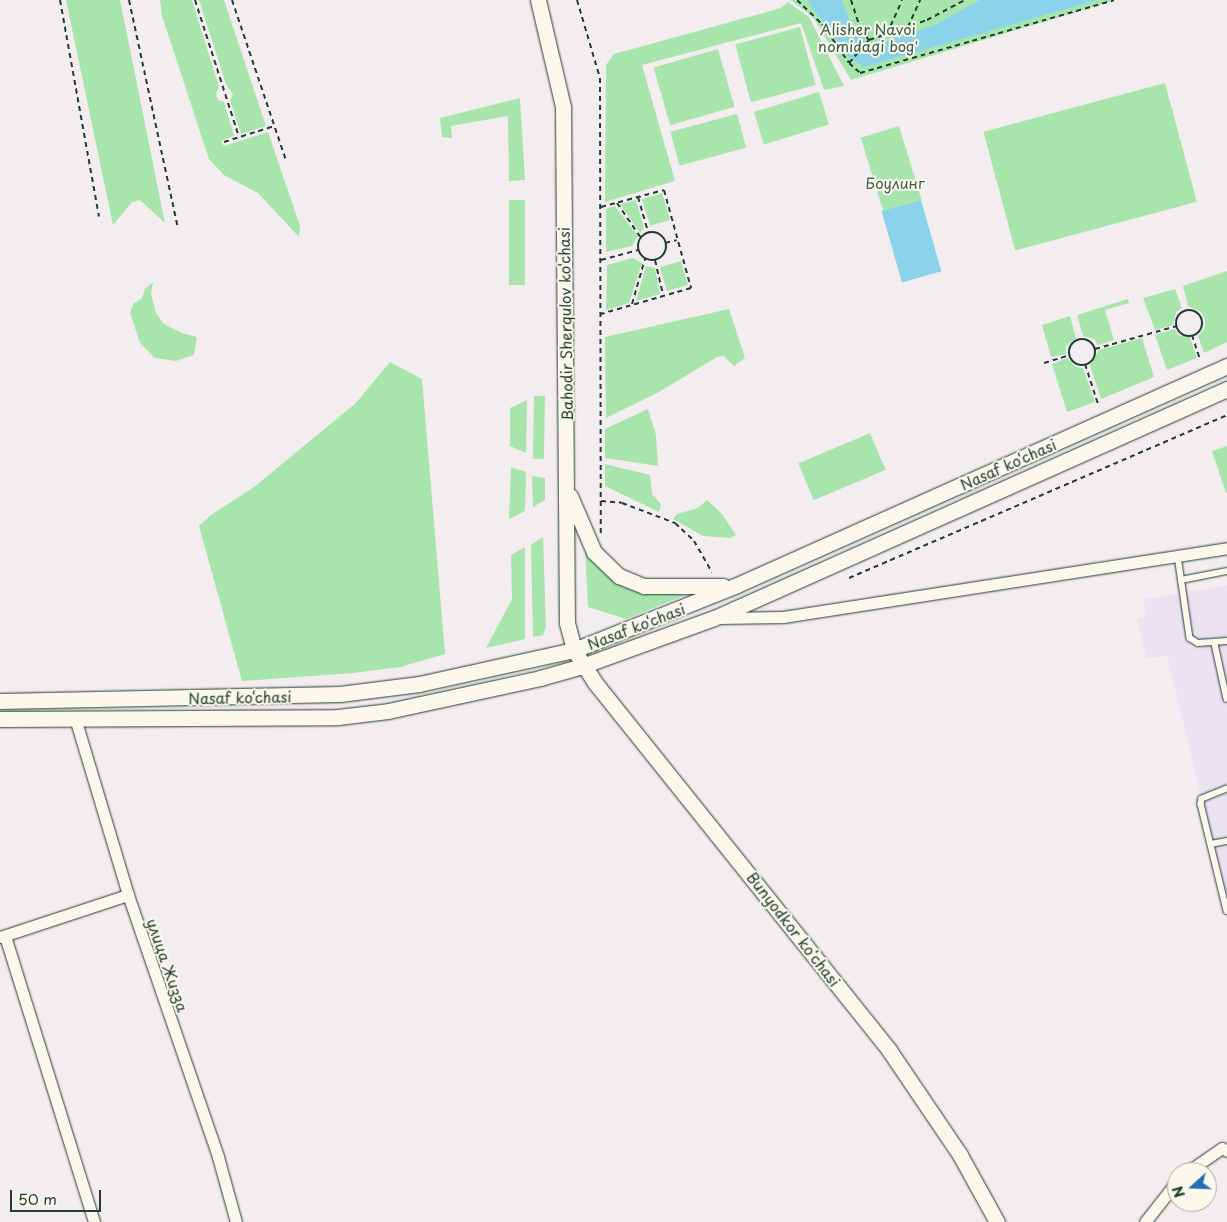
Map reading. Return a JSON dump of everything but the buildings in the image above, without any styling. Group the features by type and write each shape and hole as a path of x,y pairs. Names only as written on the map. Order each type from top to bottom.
{"main road":[{"name":"Bahodir Sherqulov ko‘chasi","path":"538,0 563,107 567,623 574,650"},
{"name":"Nasaf ko‘chasi","path":"0,701 340,694 419,684 574,650 737,585 1227,366"},
{"name":"Nasaf ko‘chasi","path":"0,719 338,717 443,699 582,666 714,618 1227,389"},
{"path":"567,491 594,552 619,576 644,586 699,588 737,585"},
{"name":"Bunyodkor koʻchasi","path":"574,650 582,666 889,1050 960,1155 996,1222"}],"street":[{"path":"714,618 783,617 1227,548"},
{"name":"улица Жизза","path":"75,718 128,895 218,1157 236,1222"},
{"path":"94,1222 2,937 128,895"},
{"path":"1202,1162 1222,1148 1227,1152"},
{"path":"1145,1222 1167,1194"}],"lane":[{"path":"1178,556 1190,638 1198,643 1214,644 1227,641"},
{"path":"1181,580 1227,571"},
{"path":"1214,644 1227,699"},
{"path":"1227,790 1202,799 1227,911"},
{"path":"1211,844 1227,841"}],"path":[{"path":"60,0 99,217"},
{"path":"129,0 178,229"},
{"path":"195,0 239,137"},
{"path":"232,0 286,160"},
{"path":"577,0 600,78 601,534"},
{"path":"797,0 822,24 848,63 860,73 1114,0"},
{"path":"851,0 861,30 869,40"},
{"path":"888,34 902,0"},
{"path":"908,26 920,0"},
{"path":"848,63 869,40 908,26 965,0"},
{"path":"224,142 275,126"},
{"path":"601,207 664,190 691,288 601,314"},
{"path":"638,197 648,233"},
{"path":"616,202 641,238 639,250 646,259 655,260 663,255 665,243 659,234 648,233 641,238"},
{"path":"665,243 678,240"},
{"path":"601,260 639,250"},
{"path":"631,306 646,259"},
{"path":"655,260 663,296"},
{"path":"1177,326 1182,312 1197,313 1202,324 1192,335"},
{"path":"1177,326 1182,333 1192,335"},
{"path":"1095,349 1177,326"},
{"path":"1192,335 1200,359"},
{"path":"1079,339 1087,340 1095,349 1094,358 1085,364 1075,362 1070,355 1070,347 1079,339"},
{"path":"1044,363 1070,355"},
{"path":"1085,364 1098,404"},
{"path":"849,578 1227,415"},
{"path":"601,501 630,506 675,524 694,541 714,574"}],"shaded area":[{"path":"1227,585 1227,902 1167,656 1146,658 1137,618 1146,616 1144,599"}],"green space":[{"path":"66,0 120,0 165,223 140,200 132,202 113,225"},
{"path":"160,0 192,0 219,87 216,94 218,100 224,102 234,136 221,141 224,146 268,132 300,226 299,237 258,193 224,175 209,159 162,16"},
{"path":"199,0 224,0 266,126 241,134 230,100 233,95 226,84"},
{"name":"Alisher Navoi nomidagi bog'","path":"790,0 1116,0 851,80 813,17"},
{"path":"788,2 809,17 844,86 824,90 801,23 642,65 675,181 605,202 606,65 614,54 781,8"},
{"path":"800,27 816,85 751,102 735,44"},
{"path":"718,49 735,107 670,125 654,67"},
{"path":"1165,83 1197,202 1015,250 983,132"},
{"path":"819,92 829,125 764,144 754,112"},
{"path":"520,98 525,180 509,181 508,116 451,126 452,138 442,137 440,118"},
{"path":"737,114 746,148 679,166 670,132"},
{"name":"Боулинг","path":"899,126 922,200 883,211 861,138"},
{"path":"662,193 670,220 650,226 642,199"},
{"path":"509,200 525,200 525,285 509,285"},
{"path":"636,200 644,228 640,233 620,204"},
{"path":"615,206 638,236 632,246 606,252 606,209"},
{"path":"633,258 642,263 629,303 606,310 607,265"},
{"path":"681,261 688,285 667,291 660,267"},
{"path":"646,266 655,268 660,294 636,301"},
{"path":"1227,271 1227,342 1204,353 1198,336 1205,328 1205,320 1201,312 1188,306 1183,286"},
{"path":"153,282 151,294 156,313 164,324 182,333 197,337 194,355 176,361 155,358 140,343 130,313 133,304 142,298 145,289"},
{"path":"1175,289 1182,308 1176,312 1173,325 1155,330 1143,298"},
{"path":"1128,299 1129,303 1105,310 1114,340 1098,345 1094,339 1083,336 1077,315"},
{"path":"729,309 745,358 734,366 724,356 717,357 659,392 606,418 605,337"},
{"path":"1070,316 1076,338 1066,346 1066,354 1051,357 1042,325"},
{"path":"1175,329 1178,335 1190,337 1197,358 1167,370 1155,335"},
{"path":"1142,338 1154,377 1101,399 1090,366 1099,350"},
{"path":"1067,358 1076,367 1083,368 1095,402 1067,412 1052,364"},
{"path":"390,362 422,379 445,654 400,667 353,673 242,681 199,526 211,515 254,487 356,403"},
{"path":"534,396 545,396 544,459 533,459"},
{"path":"527,400 526,453 510,446 510,408"},
{"path":"648,409 656,435 658,466 605,458 605,429"},
{"path":"870,433 886,470 814,500 798,463"},
{"path":"1227,446 1227,493 1226,493 1212,451"},
{"path":"605,464 650,475 652,494 661,504 659,512 605,486"},
{"path":"511,467 526,472 525,511 509,519"},
{"path":"532,476 545,478 545,500 533,507"},
{"path":"707,500 722,514 736,535 729,538 703,536 673,519 677,514 698,508"},
{"path":"543,537 546,627 543,635 533,637 531,545"},
{"path":"585,545 643,591 685,595 626,619 588,607"},
{"path":"525,547 525,639 486,648 512,599 511,555"}],"water":[{"path":"807,0 842,0 854,32 872,46 937,24 980,0 1097,0 864,67 847,55"},
{"path":"921,200 941,271 902,282 882,211"}]}
